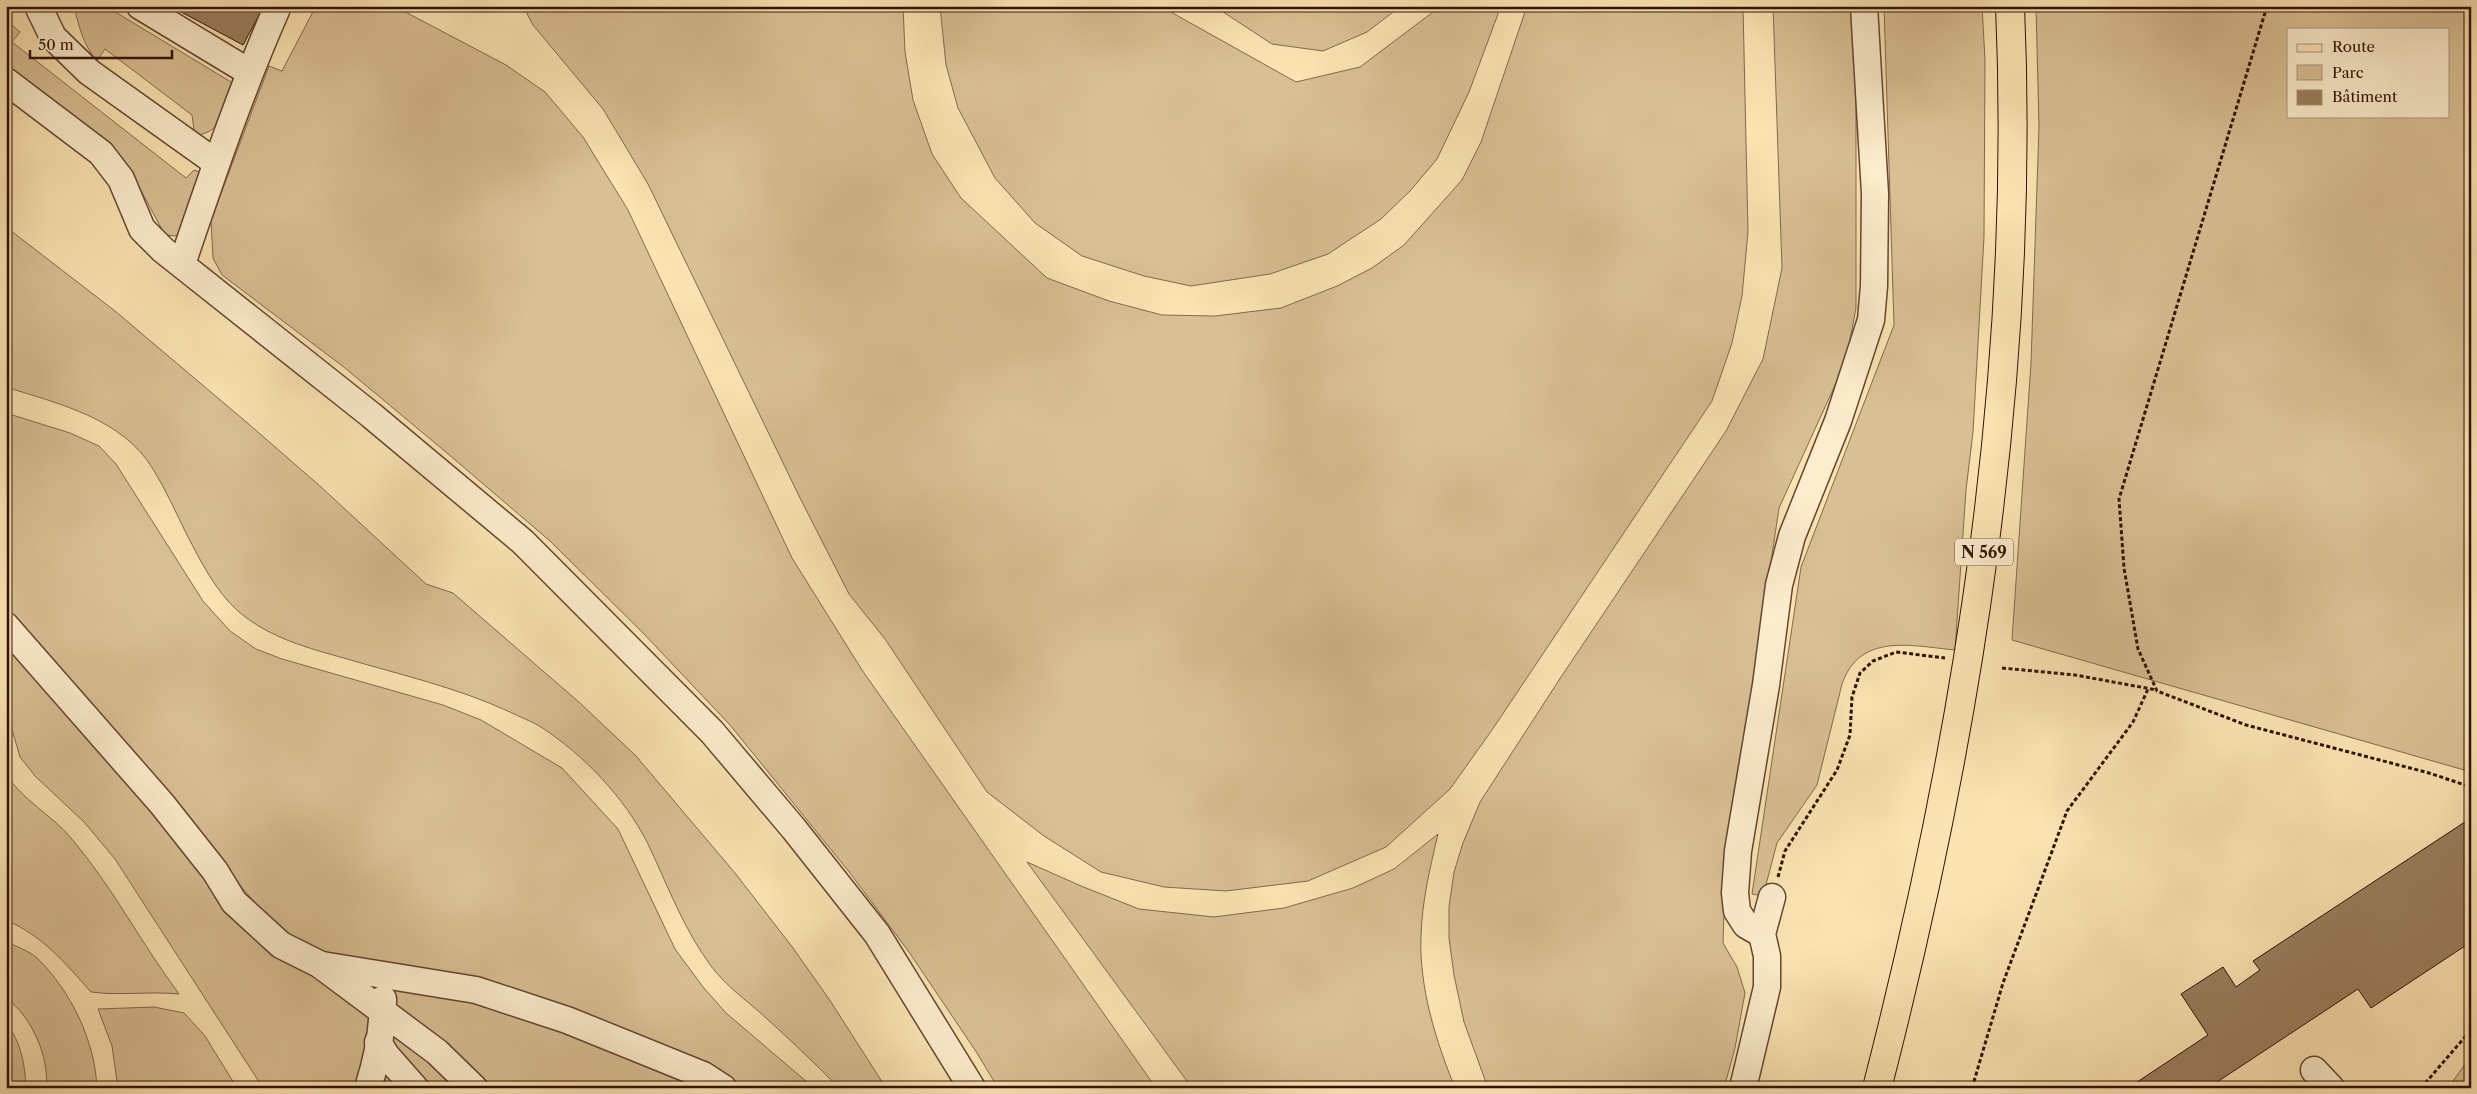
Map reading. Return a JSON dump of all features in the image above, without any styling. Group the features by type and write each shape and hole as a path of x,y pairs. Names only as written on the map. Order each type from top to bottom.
{"main road":[{"name":"N 569","path":"1877,1088 1906,975 1945,794 1977,609 1999,409 2010,261 2012,61 2010,6"}],"lane":[{"path":"38,6 53,37 89,72 215,162"},
{"path":"140,6 249,72"},
{"path":"182,264 215,162 249,72 278,6"},
{"path":"1762,934 1746,925 1737,911 1735,893 1738,850 1766,685 1779,585 1792,536 1838,421 1871,320 1874,286 1875,194 1864,6"},
{"path":"6,81 100,153 122,179 142,229 182,264 371,415 523,542 712,732 794,829 877,934 972,1088"},
{"path":"6,626 162,804 215,871 234,902 281,945 318,964 437,1052 466,1083"},
{"path":"1743,1088 1767,987 1767,956 1762,934 1772,897"},
{"path":"318,964 476,990 592,1030 703,1075 724,1088"},
{"path":"368,1088 374,1068 383,1013 383,975"},
{"path":"378,1042 386,1055 415,1088"}],"path":[{"path":"2157,690 2138,649 2124,568 2119,500 2267,6"},
{"path":"1772,897 1785,850 1837,770 1850,735 1852,697 1860,673 1873,661 1896,652 1946,658"},
{"path":"2002,668 2075,675 2157,690 2246,725 2429,773 2471,787"},
{"path":"1972,1088 2003,982 2067,811 2134,722 2148,689"},
{"path":"2421,1088 2471,1030"}],"green space":[{"path":"74,6 114,6 112,10 231,82 234,89 218,124 206,133 198,135 194,130 192,115 105,49 97,61 85,42"},
{"path":"316,6 394,6 506,65 545,92 583,137 628,210 792,558 862,670 1156,1088 998,1088 977,1053 909,952 850,873 730,725 644,634 550,541 447,453 345,368 222,275 213,258 211,220 269,66 282,71"},
{"path":"523,6 903,6 905,52 913,100 932,154 961,198 1047,278 1109,301 1162,315 1215,316 1281,308 1337,286 1372,268 1404,245 1462,180 1481,142 1527,6 1743,6 1748,232 1742,296 1732,343 1712,401 1492,730 1450,789 1386,847 1308,881 1226,891 1164,887 1101,872 1044,836 987,792 885,639 849,594 800,498 648,184 603,109 533,25"},
{"path":"940,6 1160,6 1296,82 1360,67 1441,6 1501,6 1469,92 1437,159 1411,190 1381,219 1328,254 1270,274 1191,286 1144,276 1082,256 1035,223 995,178 958,108 946,65"},
{"path":"1214,6 1401,6 1367,32 1323,51 1272,44"},
{"path":"1773,6 1856,6 1856,308 1846,361 1779,508 1724,913 1723,943 1737,967 1745,993 1735,1048 1724,1088 1488,1088 1464,1022 1454,975 1449,938 1449,907 1454,872 1463,843 1480,802 1559,680 1726,431 1763,359 1782,268"},
{"path":"1884,6 1982,6 1985,60 1984,237 1973,432 1966,490 1955,650 1922,646 1889,646 1874,649 1861,656 1850,667 1842,684 1817,785 1777,843 1763,896 1752,894 1801,567 1894,325"},
{"path":"2036,6 2471,6 2471,772 2012,640 2031,363 2039,127"},
{"path":"6,20 20,32 12,42 186,178 194,170 200,172 188,223 176,236 165,235 126,163 6,68"},
{"path":"6,227 115,311 251,426 321,487 426,584 453,593 580,703 636,756 735,873 793,948 829,999 886,1088 839,1088 788,1038 721,978 692,937 648,844 628,810 588,764 557,738 541,727 490,703 430,682 304,646 276,635 250,620 230,603 209,575 167,493 153,469 140,452 124,437 88,415 6,387"},
{"path":"6,413 70,433 99,446 116,464 203,601 230,631 256,649 282,659 443,705 481,720 562,768 618,829 675,949 703,987 726,1013 814,1088 263,1088 115,859 84,822 35,776 20,757 6,709 6,641 281,952 351,1004 281,933 6,614"},
{"path":"6,774 20,792 55,822 86,856 179,994 91,992 53,951 19,926 6,920"},
{"path":"1438,834 1425,897 1421,956 1430,1014 1441,1052 1455,1088 1192,1088 1027,862 1139,909 1214,917 1284,908 1353,888 1394,869"},
{"path":"6,942 37,958 49,971 70,1001 79,1018 92,1052 97,1088 46,1088 45,1064 37,1038 23,1015 6,998"},
{"path":"154,1007 184,1013 205,1036 237,1088 118,1088 112,1046 98,1009"},
{"path":"6,1023 19,1045 25,1071 26,1088 6,1088"},
{"path":"2471,1056 2471,1088 2448,1088"}],"building":[{"path":"170,6 264,6 243,45"},
{"path":"2471,818 2471,942 2371,1008 2358,989 2208,1088 2128,1088 2208,1035 2181,994 2223,967 2236,987 2260,970 2253,961"}]}
